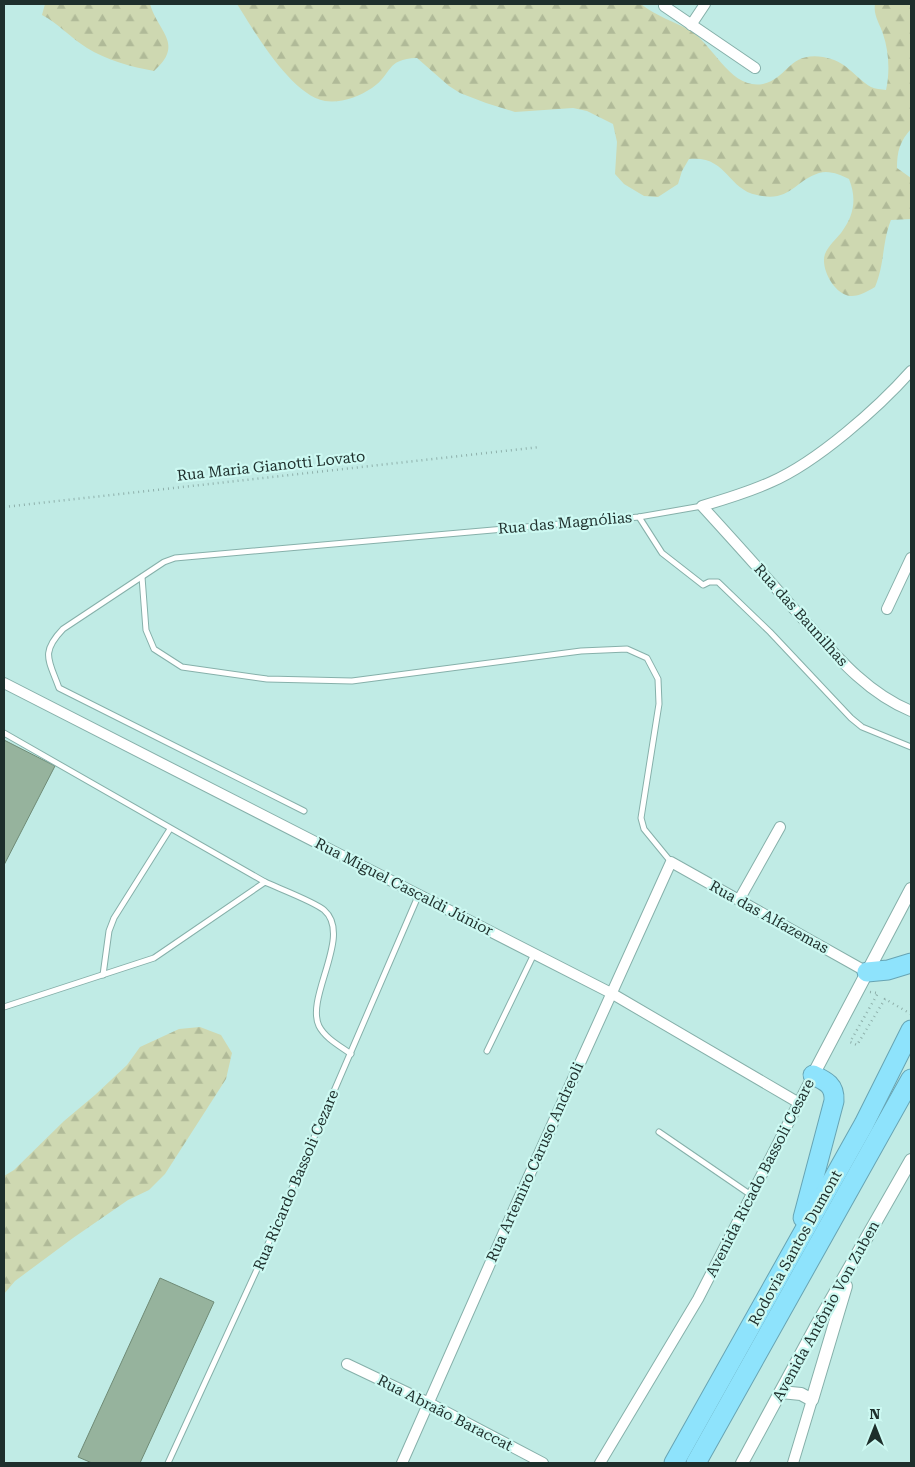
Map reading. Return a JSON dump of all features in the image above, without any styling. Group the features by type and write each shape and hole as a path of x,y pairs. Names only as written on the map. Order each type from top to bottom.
{"highway":[{"path":"868,972 888,970 911,963"},
{"name":"Rodovia Santos Dumont","path":"674,1463 864,1124 911,1030"},
{"path":"797,1245 835,1093 831,1085 813,1075"},
{"name":"Rodovia Santos Dumont","path":"696,1463 911,1079"}],"street":[{"path":"691,25 705,4"},
{"path":"664,6 755,68"},
{"name":"Rua das Magnólias","path":"702,506 772,482 805,464 890,394 911,371"},
{"name":"Rua das Baunilhas","path":"702,506 837,656 866,684 893,704 911,711"},
{"path":"887,609 911,558"},
{"name":"Rua Miguel Cascaldi Júnior","path":"4,683 419,893 611,993 798,1103"},
{"path":"740,900 780,827"},
{"name":"Rua das Alfazemas","path":"670,862 868,972"},
{"name":"Rua Artemiro Caruso Andreoli","path":"402,1463 670,862"},
{"name":"Avenida Ricado Bassoli Cesare","path":"600,1463 698,1299 911,888"},
{"name":"Avenida Antônio Von Zuben","path":"742,1463 852,1264 910,1166"},
{"path":"793,1463 852,1264"},
{"name":"Rua Abraão Baraccat","path":"347,1364 429,1403 543,1463"},
{"path":"781,1392 801,1394 812,1400"}],"lane":[{"name":"Rua das Magnólias","path":"142,577 164,562 175,558 639,517 702,506"},
{"path":"639,517 662,552 703,585 709,582 718,582 770,632 850,718 862,727 911,747"},
{"path":"304,811 59,688 48,658 51,642 63,629 142,577 146,630 154,649 182,667 267,679 352,681 581,651 627,648 646,658 658,679 659,704 642,818 644,829 670,862"},
{"path":"4,733 265,882 324,910 331,922 333,938 316,1012 318,1025 328,1038 351,1054"},
{"path":"103,975 114,918 170,829"},
{"path":"4,1007 154,958 265,882"},
{"name":"Rua Ricardo Bassoli Cezare","path":"168,1463 259,1266 419,893"},
{"path":"487,1051 534,954"},
{"path":"659,1132 751,1195"}],"path":[{"name":"Rua Maria Gianotti Lovato","path":"4,507 540,447"},
{"path":"859,990 878,993 850,1042 857,1045 885,1000 911,1014"}],"green space":[{"path":"45,4 150,4 167,38 168,53 163,62 154,71 111,59 87,48 42,15"},
{"path":"237,4 641,4 691,31 732,74 752,84 763,84 772,81 795,62 811,56 823,57 838,62 871,87 886,90 888,55 882,30 876,16 875,4 911,4 911,129 900,147 897,168 911,178 911,219 891,220 875,287 856,296 850,296 839,291 834,286 826,273 824,260 826,251 841,233 851,214 853,193 849,179 823,172 803,181 785,194 768,197 747,192 711,162 702,159 689,159 682,171 678,184 658,197 644,196 624,184 615,174 617,142 613,124 587,111 573,108 515,112 486,103 460,93 449,86 417,58 399,61 394,64 379,83 361,94 350,99 325,101 312,96 287,75 263,45"},
{"path":"200,1027 221,1035 232,1053 226,1079 165,1174 149,1190 128,1200 15,1281 4,1294 4,1176 14,1170 64,1121 127,1065 140,1047 179,1029"}],"building":[{"path":"4,740 55,766 4,865"},
{"path":"160,1278 214,1302 140,1463 92,1463 78,1457"}]}
